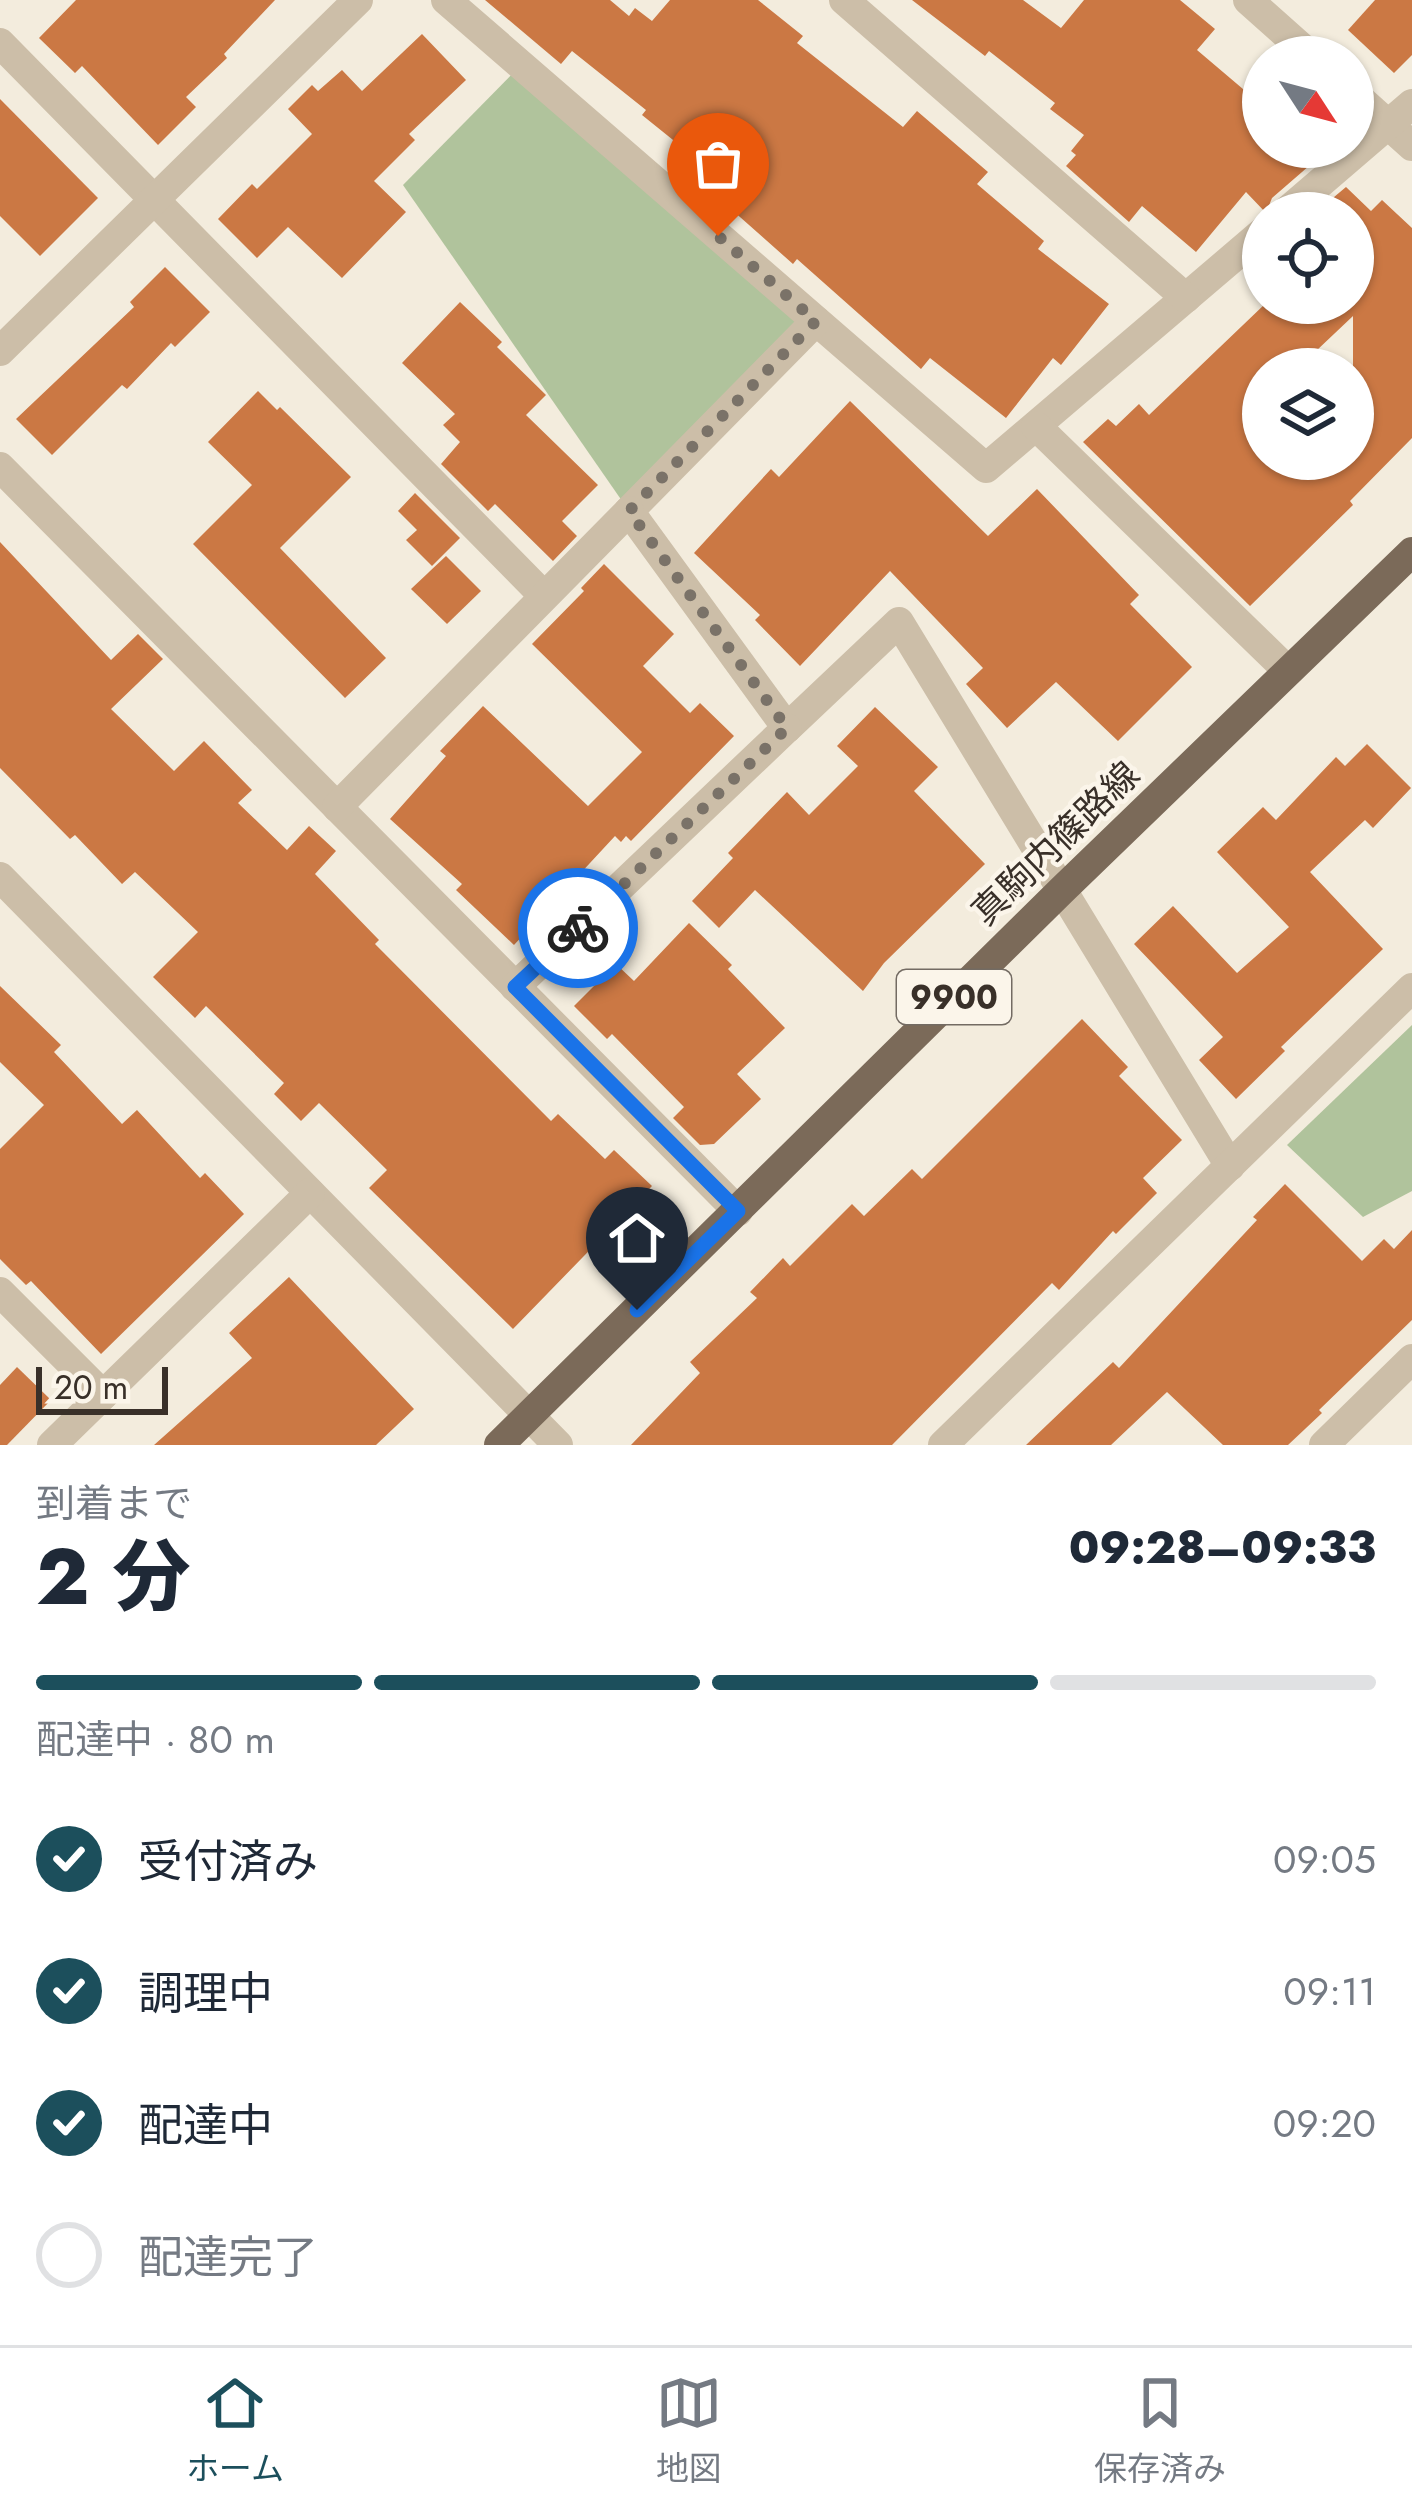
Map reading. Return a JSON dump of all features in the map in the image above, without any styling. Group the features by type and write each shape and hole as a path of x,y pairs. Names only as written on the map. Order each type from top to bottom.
{"main road":[{"name":"真駒内篠路線","path":"500,1445 1060,891 1412,552"}],"street":[{"path":"0,351 358,0"},
{"path":"446,0 986,468 1242,250"},
{"path":"844,0 1186,298"},
{"path":"1248,0 1288,36"},
{"path":"0,43 544,596"},
{"path":"1316,192 1400,135 1412,104"},
{"path":"1374,112 1400,135"},
{"path":"337,807 816,321"},
{"path":"1036,426 1288,671"},
{"path":"0,467 738,1211"},
{"path":"629,511 787,728"},
{"path":"515,987 899,622 1230,1166"},
{"path":"0,877 558,1445"},
{"path":"957,1440 1412,988"},
{"path":"52,1445 310,1193"},
{"path":"0,1292 103,1395"},
{"path":"1324,1445 1412,1360"}],"green space":[{"path":"521,65 816,321 629,511 403,185"},
{"path":"1412,1025 1412,1191 1363,1217 1287,1145"}],"building":[{"path":"76,0 275,0 224,54 227,58 186,97 196,107 158,145 82,66 75,73 39,38"},
{"path":"485,0 610,0 629,16 635,8 652,21 670,0 758,0 803,36 797,43 903,127 917,111 988,172 977,184 1044,241 1038,249 1109,304 1061,365 1053,358 1006,418 930,358 921,369 797,259 793,264 714,194 724,181 642,115 646,110 572,51 561,64"},
{"path":"912,0 1023,0 1061,28 1084,0 1180,0 1215,29 1197,50 1242,88 1242,168 1307,168 1279,192 1242,192 1196,252 1142,206 1129,222 1066,166 1084,135 1050,109 1055,103 989,51 985,56"},
{"path":"1375,0 1412,0 1412,55 1394,73 1374,54 1374,36 1354,36 1348,30"},
{"path":"422,34 466,80 409,134 415,140 374,181 406,212 342,278 288,227 257,258 218,219 252,184 257,189 312,134 288,109 312,85 318,91 342,70 362,91"},
{"path":"0,99 98,198 40,256 0,216"},
{"path":"1382,200 1412,228 1412,438 1374,477 1374,348 1353,348 1353,324 1374,324 1374,208"},
{"path":"165,267 210,312 175,347 171,343 127,389 122,385 52,455 16,419 134,307 130,302"},
{"path":"460,302 502,342 497,347 546,395 526,415 598,485 562,521 577,536 553,561 495,504 488,511 441,464 460,442 443,425 455,414 402,363"},
{"path":"1244,324 1345,324 1319,348 1242,348 1242,480 1371,480 1350,501 1353,505 1250,606 1083,442 1108,419 1116,426 1139,404 1149,415"},
{"path":"258,391 351,477 280,548 386,658 345,698 193,544 252,485 208,442"},
{"path":"850,401 988,536 1037,489 1139,595 1130,604 1192,667 1118,741 1056,682 1007,728 966,684 983,668 890,571 800,666 755,620 760,615 694,553 771,469 779,477"},
{"path":"415,493 460,538 432,566 406,540 417,530 398,511"},
{"path":"0,542 111,660 138,634 163,659 111,709 174,771 204,741 252,790 238,803 287,850 309,826 336,851 315,874 379,940 375,944 551,1121 558,1114 605,1159 614,1150 652,1186 513,1329 369,1188 387,1170 319,1103 301,1121 274,1094 284,1083 206,1006 195,1018 153,977 198,932 135,872 122,884 0,768"},
{"path":"446,556 481,591 447,624 411,589"},
{"path":"604,564 674,634 643,666 690,713 700,703 734,736 631,841 626,836 621,842 615,836 514,945 456,890 462,884 390,819 446,756 440,751 483,706 588,806 642,752 532,644"},
{"path":"875,707 938,767 914,791 985,864 884,963 863,991 755,890 719,928 692,901 733,858 728,853 787,792 809,815 858,766 837,746"},
{"path":"1367,744 1411,788 1373,828 1365,820 1310,872 1383,949 1281,1047 1285,1051 1236,1099 1199,1060 1223,1037 1134,944 1173,906 1237,973 1289,927 1217,852 1263,807 1276,820 1336,757 1345,766"},
{"path":"689,923 785,1028 737,1074 761,1099 714,1144 700,1145 673,1118 684,1107 612,1034 607,1039 574,1006 616,964 634,981"},
{"path":"0,986 61,1045 54,1052 122,1124 137,1110 200,1178 205,1173 244,1214 101,1354 31,1281 26,1285 0,1259 0,1149 44,1105 0,1062"},
{"path":"1082,1019 1128,1067 1119,1076 1182,1140 1143,1178 1157,1193 1116,1234 1113,1231 1059,1290 1052,1283 892,1445 631,1445 700,1373 690,1362 757,1298 750,1292 783,1258 790,1266 852,1204 864,1216 912,1169 922,1179"},
{"path":"1285,1184 1362,1261 1384,1239 1394,1249 1412,1230 1412,1320 1319,1410 1322,1413 1288,1445 1223,1445 1167,1392 1111,1445 1026,1445 1113,1362 1119,1368"},
{"path":"289,1277 414,1409 376,1445 154,1445 252,1358 229,1333"},
{"path":"17,1367 51,1400 7,1445 0,1445 0,1385"}],"way so far":[{"path":"578,928 787,728 629,511 816,321 718,236"}],"route":[{"path":"578,928 515,987 738,1211 637,1310"}]}
